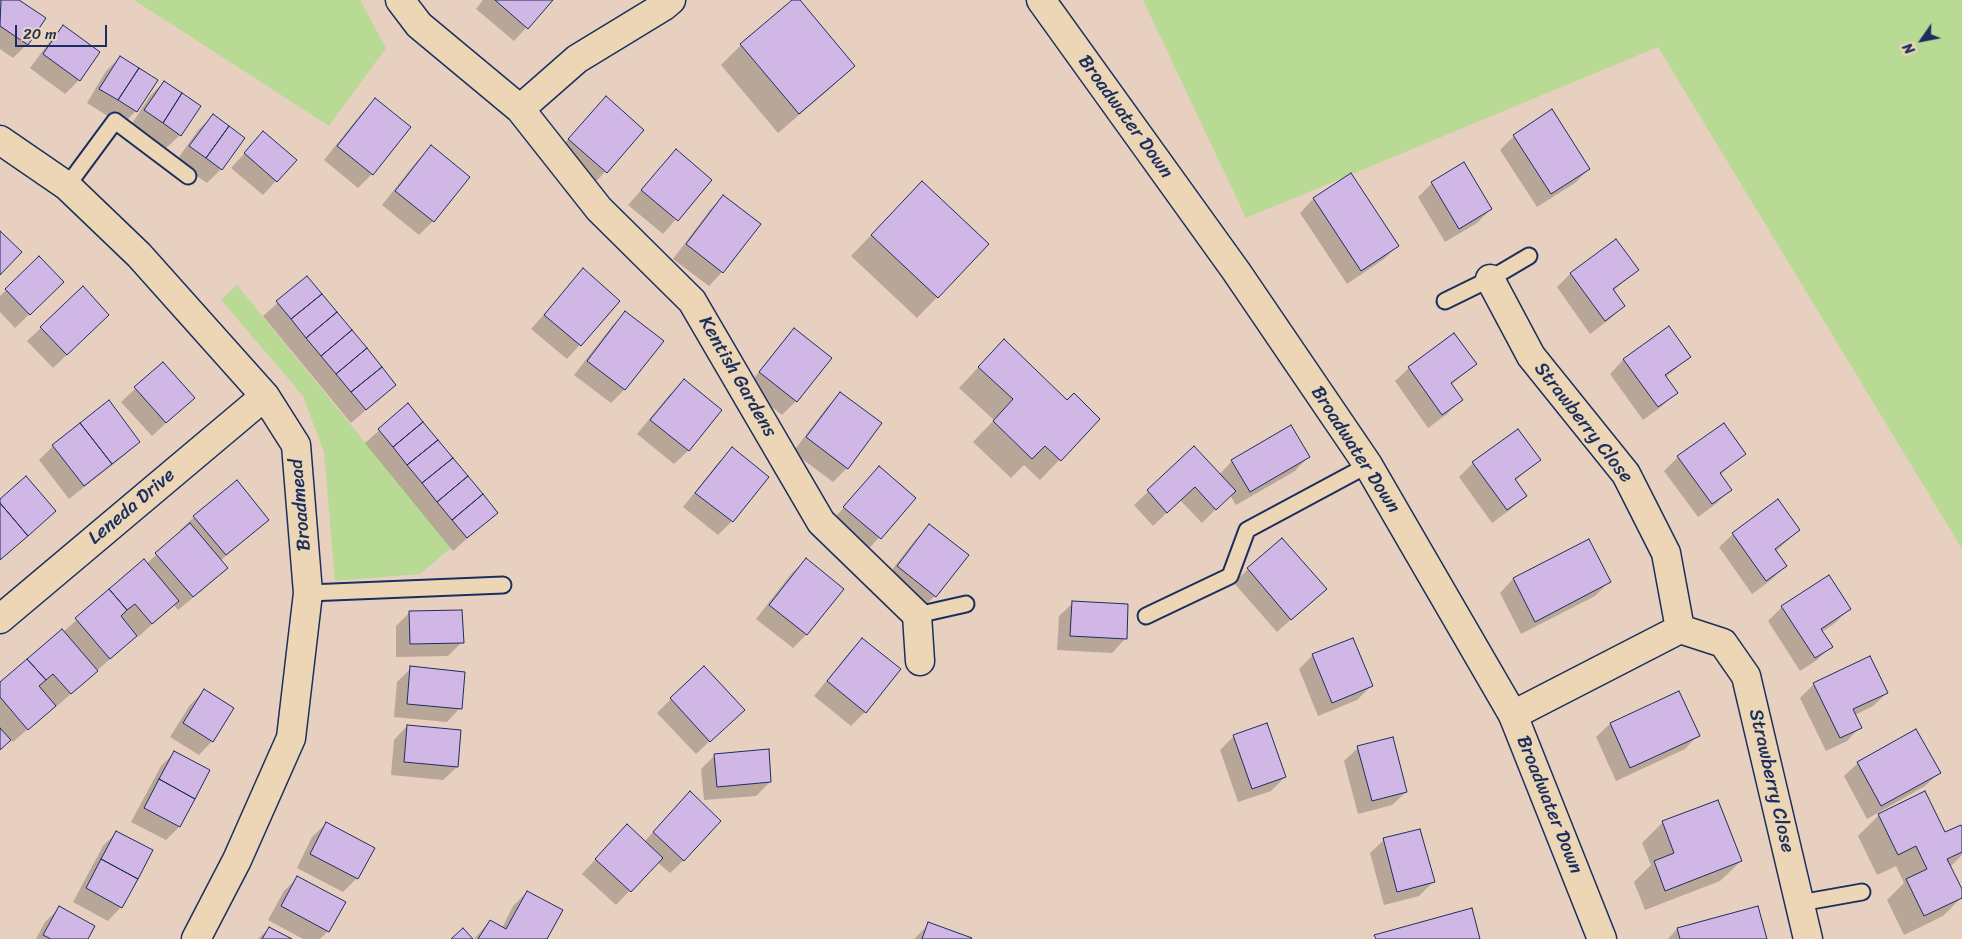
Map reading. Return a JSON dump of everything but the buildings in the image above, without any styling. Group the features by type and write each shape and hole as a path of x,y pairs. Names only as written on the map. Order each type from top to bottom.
{"street":[{"name":"Kentish Gardens","path":"400,0 419,25 520,109 599,209 692,301 821,522 917,615"},
{"path":"520,109 577,59 671,0"},
{"name":"Broadwater Down","path":"1041,0 1230,263 1368,464 1513,715 1602,939"},
{"name":"Broadmead","path":"0,140 67,186 139,256 265,396 296,445 308,593 292,738 237,860 196,939"},
{"name":"Strawberry Close","path":"1490,279 1531,356 1626,474 1666,553 1680,629 1722,643 1746,676 1808,939"},
{"name":"Leneda Drive","path":"0,619 265,396"},
{"path":"917,615 920,661"},
{"path":"1513,715 1680,629"}],"lane":[{"path":"67,186 115,121 188,176"},
{"path":"1445,301 1490,279 1529,256"},
{"path":"1146,616 1230,576 1247,530 1368,464"},
{"path":"308,593 503,585"},
{"path":"917,615 966,604"},
{"path":"1800,903 1862,892"}],"green space":[{"path":"134,0 360,0 386,48 329,126"},
{"path":"1143,0 1962,0 1962,549 1658,47 1246,218"},
{"path":"237,285 451,548 420,574 335,581 324,452 303,396 221,300"}]}
